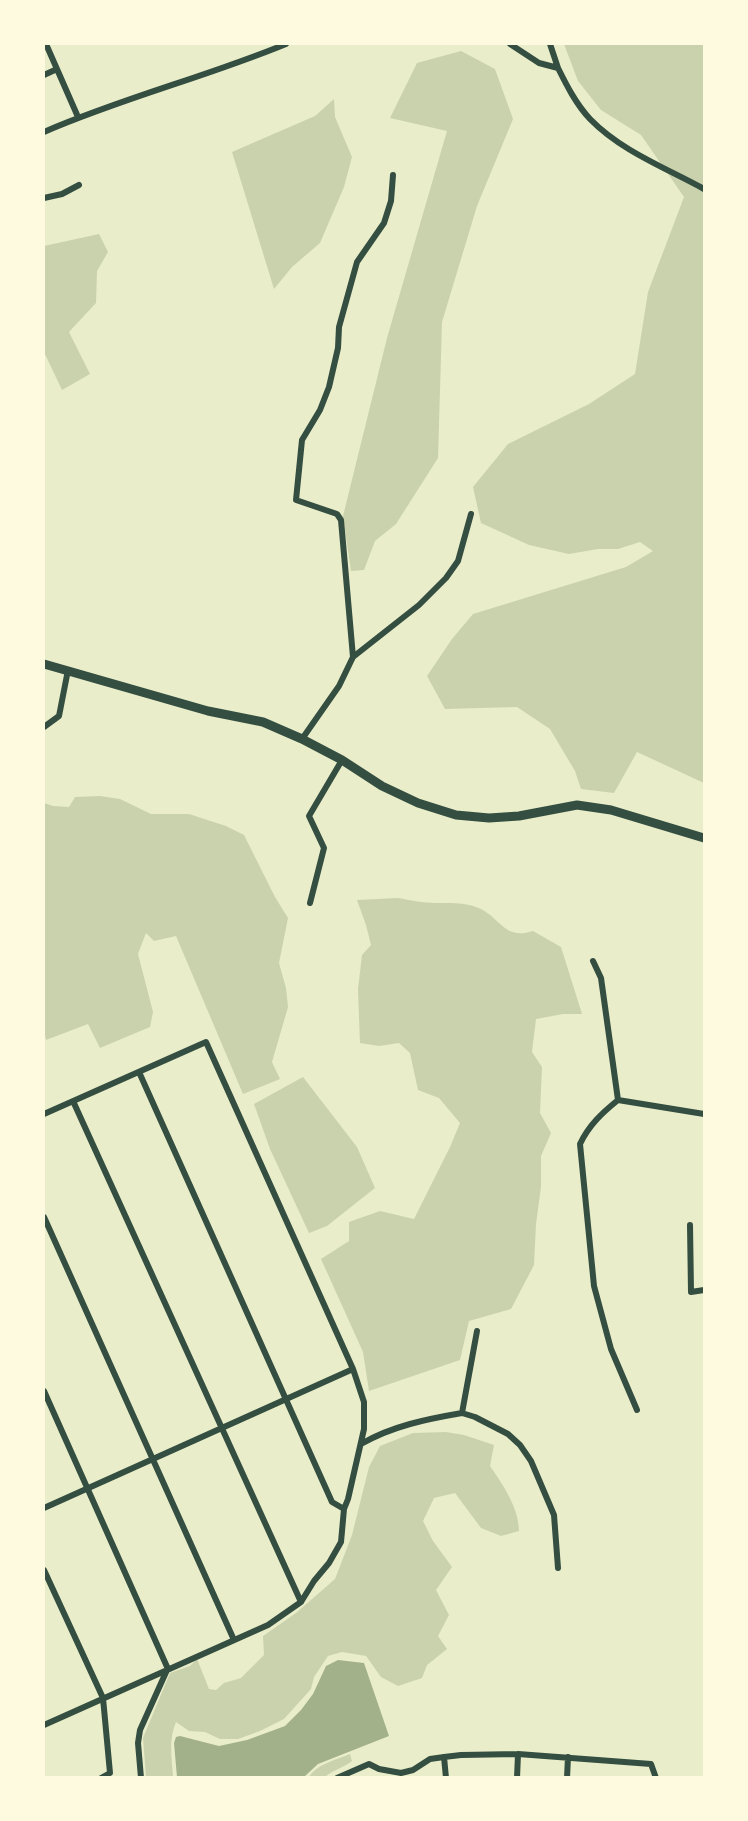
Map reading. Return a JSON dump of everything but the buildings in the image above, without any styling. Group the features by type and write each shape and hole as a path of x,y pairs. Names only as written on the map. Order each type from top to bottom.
{"street":[{"path":"46,44 78,117"},
{"path":"44,132 78,117 241,62 283,44"},
{"path":"510,44 539,63 558,68"},
{"path":"550,44 570,93 589,118 633,152 705,189"},
{"path":"44,75 57,69"},
{"path":"353,657 341,520 337,514 296,500 302,440 320,410 329,387 338,348 339,327 357,262 384,223 391,201 393,175"},
{"path":"44,198 62,194 79,185"},
{"path":"302,739 339,686 353,657 419,605 446,578 458,561 471,514"},
{"path":"44,664 208,711 263,722 342,760 382,786 418,803 456,815 489,818 519,816 577,805 611,810 705,838"},
{"path":"44,728 59,716 68,670"},
{"path":"310,903 324,849 309,816 342,760"},
{"path":"593,961 601,978 618,1100"},
{"path":"44,1114 206,1042 353,1369 363,1402 364,1429 344,1509 341,1542 301,1602 268,1625 44,1725"},
{"path":"139,1072 332,1502 344,1509"},
{"path":"637,1410 611,1349 594,1286 580,1144 587,1129 600,1114 618,1100 705,1114"},
{"path":"73,1101 301,1602"},
{"path":"44,1217 234,1640"},
{"path":"690,1225 691,1292 705,1290"},
{"path":"462,1413 477,1331"},
{"path":"44,1508 353,1369"},
{"path":"44,1391 168,1669 140,1730 138,1743 141,1778"},
{"path":"361,1444 400,1426 462,1413 508,1434 531,1461 554,1515 558,1568"},
{"path":"44,1570 103,1698 110,1773 101,1778"},
{"path":"517,1778 518,1754"},
{"path":"337,1778 369,1764 380,1769 401,1773 412,1770 430,1759 461,1755 518,1754 651,1764 656,1778"},
{"path":"444,1757 446,1778"},
{"path":"567,1778 568,1757"},
{"path":"380,1769 380,1778"}],"shaded area":[{"path":"564,44 704,44 704,783 637,752 614,793 581,789 575,771 550,729 517,707 445,709 427,676 452,639 473,614 626,567 653,551 640,542 618,549 598,549 569,554 529,545 481,523 473,487 508,444 589,404 635,374 648,292 684,197 641,135 601,110 578,81"},
{"path":"461,51 495,69 513,119 477,206 442,322 438,458 396,524 375,541 364,570 351,571 343,516 387,338 447,131 390,118 417,63"},
{"path":"334,99 335,117 352,157 344,187 320,243 292,267 274,289 232,152 315,116"},
{"path":"99,234 108,252 97,271 96,303 69,332 90,374 62,390 44,352 44,246"},
{"path":"100,796 120,799 151,814 189,814 226,826 244,835 288,918 279,963 286,988 288,1007 272,1062 280,1079 243,1094 176,936 154,941 146,933 138,954 153,1012 150,1027 100,1048 88,1024 46,1040 44,1031 44,803 69,807 75,797"},
{"path":"398,898 426,903 470,905 488,913 510,931 524,933 533,931 561,947 582,1014 563,1014 536,1019 532,1052 542,1067 540,1113 551,1133 541,1156 541,1187 534,1265 511,1309 469,1321 460,1360 369,1391 363,1352 321,1259 349,1241 349,1222 380,1211 414,1219 460,1123 439,1098 418,1090 410,1053 399,1043 379,1046 360,1043 358,989 362,955 371,945 357,900"},
{"path":"303,1077 357,1147 375,1188 327,1226 309,1233 270,1149 254,1104"},
{"path":"446,1432 464,1435 494,1445 490,1466 513,1505 519,1531 501,1536 481,1528 455,1493 434,1498 423,1521 433,1541 452,1567 436,1590 449,1615 438,1636 447,1649 427,1665 422,1678 398,1686 381,1677 366,1656 342,1652 328,1656 314,1677 311,1689 284,1719 260,1731 238,1739 220,1739 205,1732 189,1731 176,1722 171,1743 173,1777 146,1777 143,1738 170,1673 190,1666 197,1659 209,1689 216,1690 224,1683 241,1678 264,1655 263,1636 296,1613 335,1579 352,1535 369,1467 380,1446 413,1433"},
{"path":"338,1660 364,1663 389,1736 318,1764 304,1777 177,1777 174,1743 176,1737 219,1746 247,1740 285,1726 313,1694 326,1666"},
{"path":"350,1754 352,1761 325,1777 309,1777 322,1766"}]}
